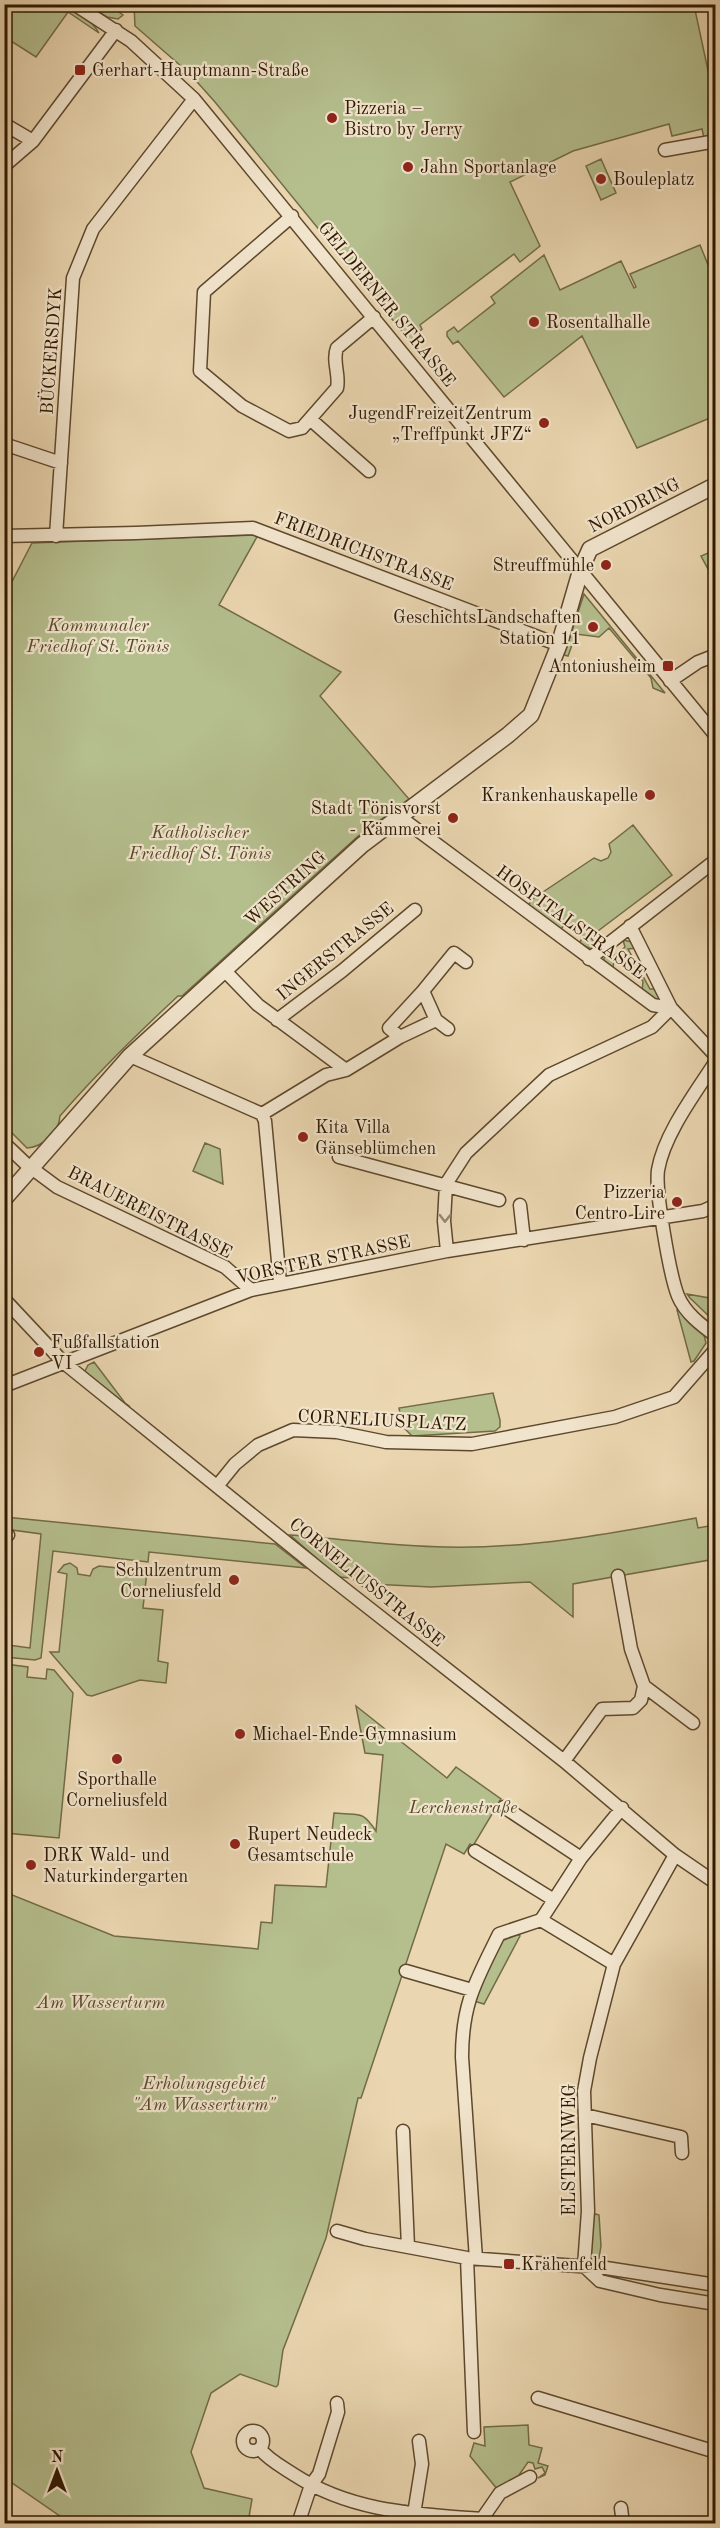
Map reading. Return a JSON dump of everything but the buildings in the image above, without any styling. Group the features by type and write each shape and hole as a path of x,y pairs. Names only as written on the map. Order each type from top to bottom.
{"street":[{"name":"GELDERNER STRASSE","path":"74,4 116,30 194,99 716,736"},
{"path":"4,166 33,141 116,30"},
{"name":"BÜCKERSDYK","path":"56,536 73,278 93,229 194,99"},
{"path":"4,124 33,141"},
{"path":"665,150 716,141"},
{"path":"292,216 204,291 200,371 242,406 288,431 302,428 338,388 339,381 334,355 337,348 374,317"},
{"path":"310,419 369,471"},
{"path":"4,444 61,463"},
{"name":"NORDRING","path":"581,569 590,549 716,485"},
{"name":"FRIEDRICHSTRASSE","path":"4,536 253,528 559,645"},
{"name":"WESTRING","path":"6,1196 130,1056 362,845 508,735 531,715 559,645 581,569"},
{"path":"670,681 698,662 716,655"},
{"name":"HOSPITALSTRASSE","path":"400,816 653,1005 672,1008 716,1056"},
{"path":"589,959 716,860"},
{"name":"INGERSTRASSE","path":"277,1020 342,971 415,909"},
{"path":"447,1251 444,1221 447,1184 466,1153 549,1076 652,1027 672,1008 630,926"},
{"path":"400,1037 389,1028 454,953 466,962"},
{"name":"INGERSTRASSE","path":"224,970 258,1005 346,1070"},
{"path":"423,991 436,1020 448,1029"},
{"path":"262,1114 326,1075 346,1070 400,1037 436,1020"},
{"path":"130,1056 262,1114 266,1121 280,1283"},
{"path":"716,1061 673,1130 658,1170 673,1278 679,1297 691,1315 716,1336"},
{"name":"BRAUEREISTRASSE","path":"4,1143 57,1187 225,1267 251,1290"},
{"path":"339,1157 447,1184 499,1200"},
{"path":"520,1204 524,1240"},
{"name":"VORSTER STRASSE","path":"4,1386 251,1290 447,1251 703,1211 715,1204"},
{"name":"CORNELIUSSTRASSE","path":"4,1299 63,1362 323,1572 564,1761 675,1855 716,1883"},
{"name":"CORNELIUSPLATZ","path":"218,1485 236,1464 258,1445 293,1430 337,1432 387,1442 472,1444 615,1417 674,1397 716,1349"},
{"path":"564,1761 602,1709 633,1708 641,1700 644,1686 631,1649 618,1576"},
{"path":"644,1686 693,1723"},
{"path":"504,1807 581,1858"},
{"path":"474,2432 472,2259 462,2032 472,1990 499,1934 541,1920 581,1858 622,1808"},
{"path":"475,1851 554,1900"},
{"name":"ELSTERNWEG","path":"584,2266 588,2211 584,2091 590,2058 614,1964 675,1855"},
{"path":"541,1920 614,1964"},
{"path":"406,1971 472,1990"},
{"path":"585,2115 681,2137 682,2152"},
{"path":"403,2131 408,2247"},
{"path":"337,2231 472,2259 584,2266 716,2285"},
{"path":"584,2266 600,2281 660,2295 716,2304"},
{"path":"538,2398 716,2452"},
{"path":"298,2523 311,2485 319,2474 338,2412 337,2403"},
{"path":"407,2517 422,2464 419,2441"},
{"path":"260,2449 268,2458 311,2485 361,2505 407,2517 486,2521 500,2493 531,2477"},
{"path":"621,2508 623,2523"}],"green space":[{"path":"5,5 44,5 69,10 91,22 99,33 68,12 36,57 8,39 5,40"},
{"path":"87,5 109,5 123,15 118,19 107,17"},
{"name":"Jahn Sportanlage","path":"134,5 694,5 715,103 715,137 704,138 702,129 672,136 669,124 573,151 510,182 540,246 520,262 514,254 420,325 422,329 418,333 423,339 414,346 215,102 190,74 135,26"},
{"name":"Bouleplatz","path":"601,159 616,193 601,200 586,166"},
{"path":"700,245 715,282 715,416 637,448 582,336 504,397 458,341 453,344 447,336 447,332 454,327 458,332 495,303 491,297 544,255 560,290 621,261 634,288 636,287 630,274"},
{"path":"258,535 219,605 341,672 320,696 409,799 357,837 182,996 178,996 117,1054 74,1100 60,1116 57,1128 49,1138 39,1145 27,1148 5,1126 4,597 32,543"},
{"path":"715,550 716,582 701,556"},
{"path":"584,594 665,693 653,688 651,678 609,628 599,637 576,634 568,656 564,655"},
{"path":"633,825 672,875 590,937 597,945 591,949 579,943 584,936 566,923 561,929 528,905 534,898 594,858 601,861 608,858 611,852 609,844"},
{"path":"623,940 632,942 638,948 628,949 650,989 660,989 661,997 658,1001 642,992 643,981 614,959 613,969 603,961 607,952 611,958 625,947"},
{"path":"205,1143 220,1149 223,1184 193,1171"},
{"path":"687,1294 715,1299 715,1322 690,1298"},
{"path":"677,1310 680,1310 704,1335 706,1343 691,1362"},
{"path":"94,1362 129,1406 125,1407 88,1378 85,1371 88,1365"},
{"path":"493,1393 500,1420 500,1427 495,1431 412,1436 403,1427 399,1408"},
{"path":"5,1517 275,1544 306,1568 149,1552 148,1562 53,1551 41,1658 35,1660 5,1657 4,1642 8,1645 30,1648 41,1534 5,1529"},
{"path":"696,1518 698,1528 715,1525 715,1559 573,1584 573,1617 530,1582 431,1587 371,1584 367,1587 369,1592 352,1578 338,1577 290,1535 407,1545 477,1547 572,1539"},
{"path":"70,1563 77,1568 78,1574 90,1576 93,1569 99,1566 147,1571 143,1608 163,1610 158,1661 168,1663 166,1683 140,1680 92,1696 87,1695 50,1652 59,1652 67,1574 58,1572 64,1565"},
{"path":"5,1664 28,1667 27,1677 46,1679 47,1669 54,1670 73,1693 59,1838 5,1833"},
{"name":"Erholungsgebiet \"Am Wasserturm\"","path":"356,1706 447,1778 456,1767 501,1799 473,1846 470,1844 464,1854 446,1844 361,2098 358,2098 326,2238 283,2350 278,2385 276,2387 240,2374 211,2393 191,2452 204,2488 252,2499 248,2523 70,2523 5,2478 5,1892 114,1936 258,1949 261,1922 272,1923 275,1885 326,1887 334,1813 363,1816 376,1831 383,1755 365,1753"},
{"path":"518,1934 520,1936 484,2004 474,2001 499,1945 502,1941"},
{"path":"599,2215 601,2246 599,2258 596,2260 590,2257 592,2216"},
{"path":"528,2425 529,2445 542,2448 538,2463 548,2466 545,2475 538,2478 545,2473 542,2467 535,2469 533,2463 528,2462 517,2478 498,2490 470,2456 474,2443 485,2446 484,2427"}],"place":[{"name":"Gerhart-Hauptmann-Straße","path":"80,70"},
{"name":"Pizzeria – Bistro by Jerry","path":"332,118"},
{"name":"Jahn Sportanlage","path":"408,167"},
{"name":"Bouleplatz","path":"601,179"},
{"name":"Rosentalhalle","path":"534,322"},
{"name":"JugendFreizeitZentrum „Treffpunkt JFZ“","path":"544,423"},
{"name":"Streuffmühle","path":"606,565"},
{"name":"GeschichtsLandschaften Station 11","path":"593,627"},
{"name":"Antoniusheim","path":"668,666"},
{"name":"Krankenhauskapelle","path":"650,795"},
{"name":"Stadt Tönisvorst - Kämmerei","path":"453,818"},
{"name":"Kita Villa Gänseblümchen","path":"303,1137"},
{"name":"Pizzeria Centro Lire","path":"677,1202"},
{"name":"Fußfallstation VI","path":"39,1352"},
{"name":"Schulzentrum Corneliusfeld","path":"234,1580"},
{"name":"Michael-Ende-Gymnasium","path":"240,1734"},
{"name":"Sporthalle Corneliusfeld","path":"117,1759"},
{"name":"Rupert Neudeck Gesamtschule","path":"235,1844"},
{"name":"DRK Wald- und Naturkindergarten","path":"31,1865"},
{"name":"Krähenfeld","path":"509,2264"}],"park label":[{"name":"Kommunaler Friedhof St. Tönis","path":"98,635"},
{"name":"Katholischer Friedhof St. Tönis","path":"200,842"},
{"name":"Lerchenstraße","path":"463,1807"},
{"name":"Am Wasserturm","path":"101,2002"}]}
